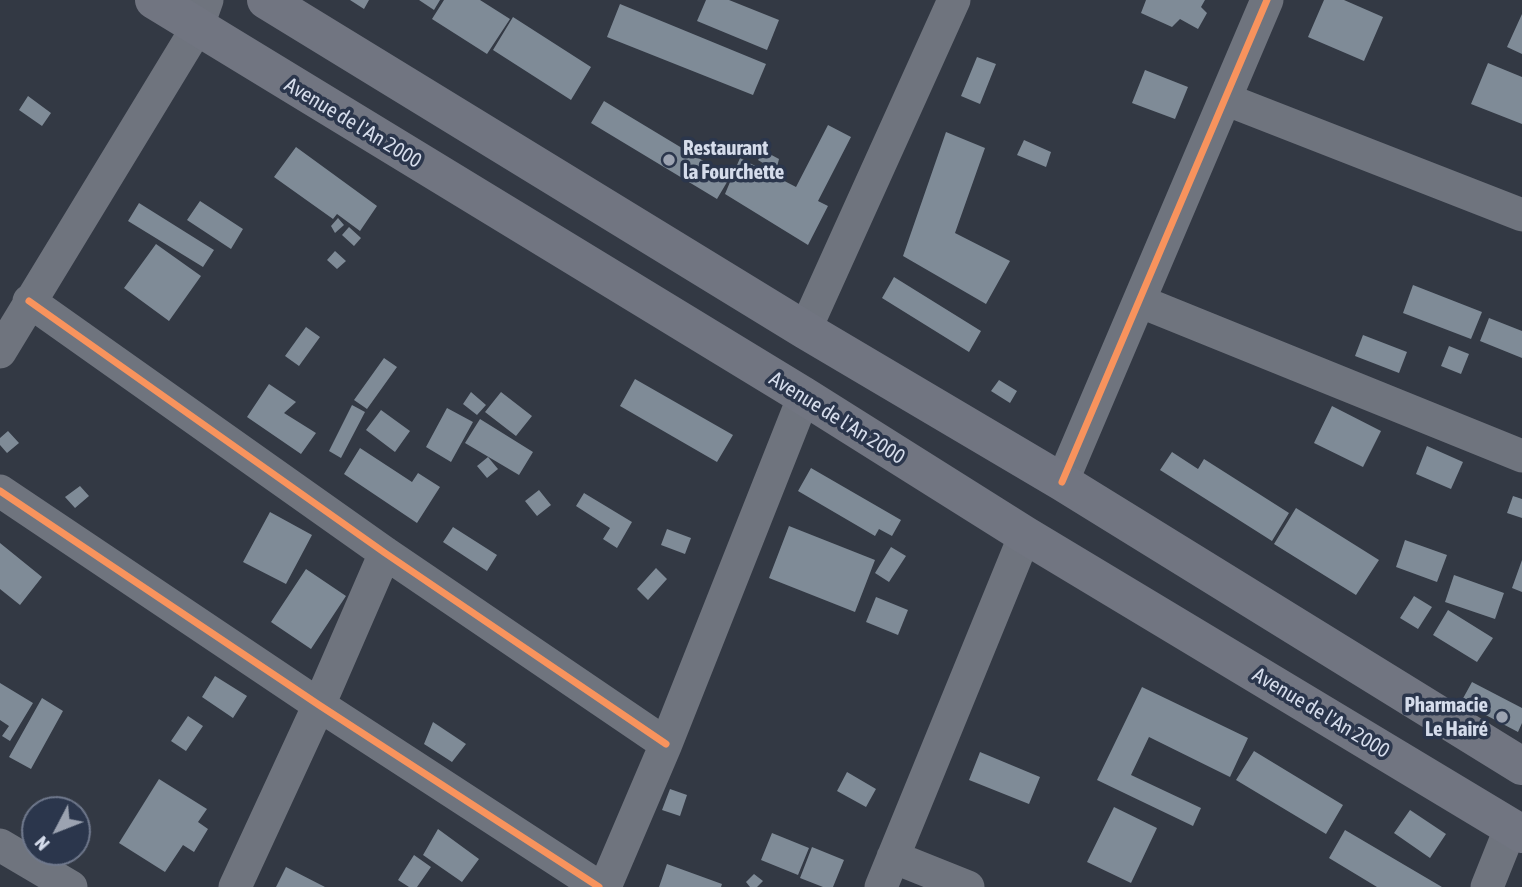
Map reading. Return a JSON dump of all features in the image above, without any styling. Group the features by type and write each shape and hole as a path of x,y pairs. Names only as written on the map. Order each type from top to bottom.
{"main road":[{"name":"Avenue de l'An 2000","path":"154,0 202,14 1025,535 1517,831"},
{"path":"266,0 805,330 1062,482 1522,766"}],"street":[{"path":"805,330 954,0"},
{"path":"1062,482 1267,0"},
{"path":"0,352 202,14"},
{"path":"1225,99 1522,215"},
{"path":"30,301 385,553 666,744"},
{"path":"1139,301 1522,456"},
{"path":"605,887 666,744 804,396"},
{"path":"0,491 319,705 599,887"},
{"path":"968,887 887,872 1025,535"},
{"path":"235,887 385,553"},
{"path":"1487,887 1517,831"},
{"path":"0,845 71,887"}],"building":[{"path":"350,0 369,0 364,9"},
{"path":"419,0 440,0 434,10"},
{"path":"444,0 480,0 510,19 487,54 432,19"},
{"path":"706,0 729,0 779,20 767,50 697,21"},
{"path":"1146,0 1205,0 1201,7 1207,13 1198,29 1180,19 1172,27 1141,13"},
{"path":"1324,0 1344,0 1383,17 1364,61 1308,37"},
{"path":"620,4 766,64 753,95 607,37"},
{"path":"1522,14 1522,54 1507,47"},
{"path":"513,17 591,67 571,100 493,50"},
{"path":"977,57 996,64 980,104 961,96"},
{"path":"1488,63 1522,77 1522,124 1471,104"},
{"path":"1145,70 1188,87 1175,119 1132,103"},
{"path":"28,96 51,113 42,126 19,110"},
{"path":"604,101 730,177 717,199 591,123"},
{"path":"828,125 851,137 818,201 828,206 808,245 725,194 740,158 796,187"},
{"path":"946,132 985,148 955,233 1010,261 986,304 903,256"},
{"path":"1024,140 1051,152 1046,167 1017,155"},
{"path":"296,147 377,206 360,231 337,214 333,219 274,177"},
{"path":"764,151 779,159 776,171 758,160"},
{"path":"200,201 243,229 231,249 187,220"},
{"path":"139,203 214,250 203,267 128,221"},
{"path":"338,218 344,225 335,233 331,226"},
{"path":"349,227 361,238 354,246 342,235"},
{"path":"156,244 201,276 169,321 124,288"},
{"path":"335,251 346,261 337,269 327,260"},
{"path":"894,277 981,331 969,352 882,298"},
{"path":"1413,285 1482,312 1471,339 1403,313"},
{"path":"1489,318 1522,331 1522,358 1480,341"},
{"path":"306,327 320,337 299,366 285,356"},
{"path":"1363,335 1407,352 1399,373 1355,356"},
{"path":"1449,346 1469,354 1461,374 1441,366"},
{"path":"384,358 397,367 367,409 354,400"},
{"path":"635,379 733,435 717,462 620,406"},
{"path":"999,380 1017,391 1010,403 991,391"},
{"path":"269,384 296,402 284,413 316,433 301,454 247,417"},
{"path":"471,392 486,405 477,415 463,404"},
{"path":"501,392 532,416 516,436 485,412"},
{"path":"352,405 365,412 341,458 329,451"},
{"path":"1332,406 1381,431 1363,467 1314,443"},
{"path":"447,408 473,422 451,462 426,447"},
{"path":"381,410 410,431 395,452 366,430"},
{"path":"480,419 533,452 519,475 465,443"},
{"path":"8,431 19,443 7,453 0,445 0,438"},
{"path":"1427,446 1463,462 1451,489 1416,474"},
{"path":"360,448 412,482 418,473 440,487 417,523 344,474"},
{"path":"1172,452 1198,469 1204,459 1289,513 1272,541 1160,470"},
{"path":"488,457 498,469 487,478 477,466"},
{"path":"811,468 901,520 892,536 879,529 875,536 798,491"},
{"path":"80,486 89,496 75,508 65,497"},
{"path":"539,490 551,505 537,516 525,501"},
{"path":"584,493 632,522 617,548 603,539 610,528 576,506"},
{"path":"1513,496 1522,499 1522,518 1507,513"},
{"path":"1296,508 1379,560 1356,595 1274,544"},
{"path":"270,512 312,535 286,584 243,562"},
{"path":"789,526 875,560 855,612 769,578"},
{"path":"453,527 497,555 487,571 443,542"},
{"path":"667,529 691,538 685,554 661,545"},
{"path":"1405,540 1447,555 1437,582 1396,567"},
{"path":"0,543 42,577 20,605 0,589"},
{"path":"891,547 906,556 889,582 875,573"},
{"path":"1522,560 1522,592 1512,588"},
{"path":"656,568 667,579 648,600 637,589"},
{"path":"306,569 346,596 311,649 271,622"},
{"path":"1454,575 1504,593 1495,619 1445,602"},
{"path":"1414,596 1432,607 1418,629 1400,618"},
{"path":"876,597 908,610 898,635 866,622"},
{"path":"1448,610 1493,638 1477,662 1433,635"},
{"path":"215,676 247,696 233,718 202,697"},
{"path":"1472,682 1522,708 1522,723 1518,732 1461,702"},
{"path":"0,683 33,703 10,741 2,736 9,726 0,720"},
{"path":"1142,687 1248,738 1230,777 1149,737 1131,775 1201,808 1193,826 1097,780"},
{"path":"42,698 63,711 31,769 9,757"},
{"path":"188,716 203,726 186,751 171,741"},
{"path":"433,722 466,744 452,762 424,744"},
{"path":"1254,751 1343,805 1326,834 1236,780"},
{"path":"980,752 1040,777 1029,804 969,780"},
{"path":"847,772 876,789 866,807 837,791"},
{"path":"159,779 207,809 198,822 208,829 194,852 183,845 165,872 119,843"},
{"path":"670,789 687,795 680,816 662,810"},
{"path":"1114,807 1157,828 1131,883 1087,862"},
{"path":"1410,810 1446,834 1430,858 1394,833"},
{"path":"438,829 479,859 462,882 423,855"},
{"path":"1345,830 1442,887 1377,887 1329,858"},
{"path":"772,833 809,848 798,875 761,860"},
{"path":"812,847 844,860 833,887 823,887 800,878"},
{"path":"414,855 431,867 417,887 409,887 398,880"},
{"path":"667,864 722,884 721,887 659,887"},
{"path":"286,867 325,887 276,887"},
{"path":"754,874 763,881 757,887 750,887 746,882"}],"cycle path":[{"path":"1062,482 1267,0"},
{"path":"29,301 385,553 666,744"},
{"path":"0,491 319,705 599,887"}],"place":[{"name":"Restaurant la Fourchette","path":"669,160"},
{"name":"Pharmacie Le Hairé","path":"1502,717"}]}
